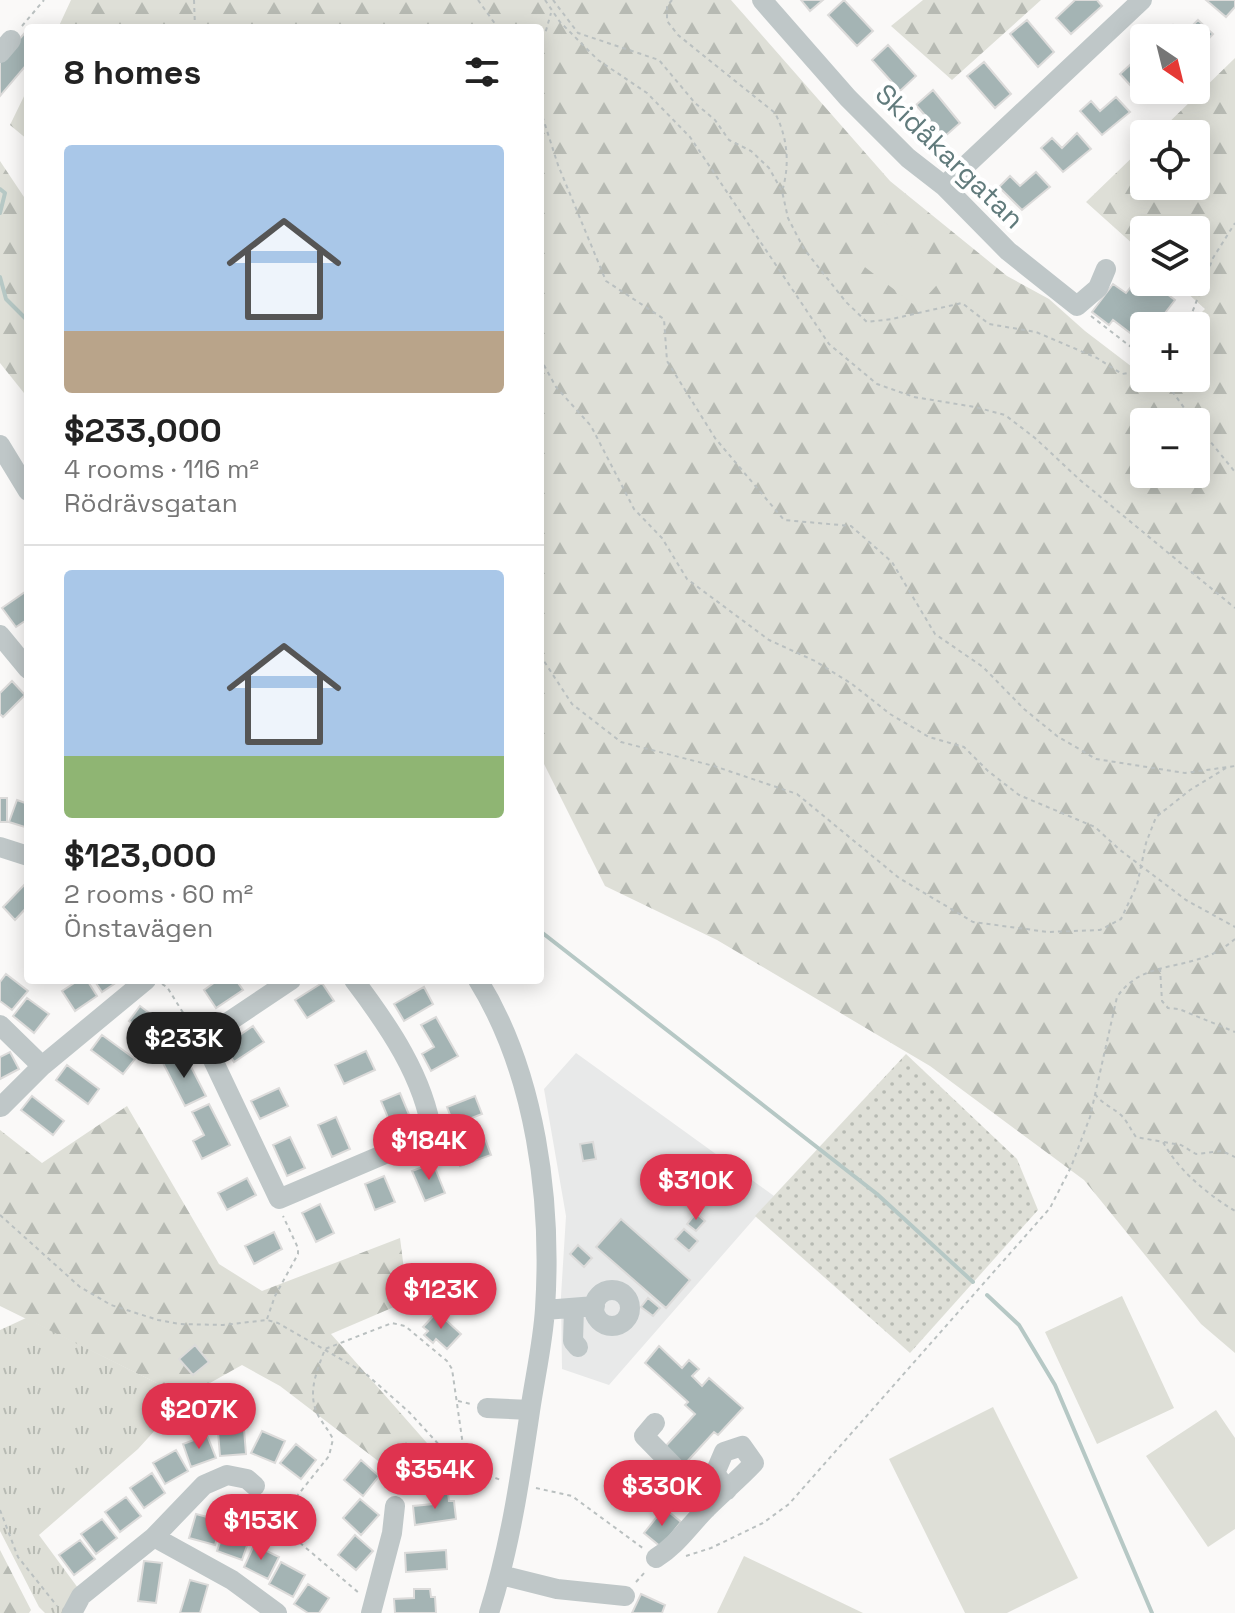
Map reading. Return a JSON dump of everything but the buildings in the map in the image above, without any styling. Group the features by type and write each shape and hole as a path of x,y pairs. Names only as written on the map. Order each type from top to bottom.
{"street":[{"name":"Skidåkargatan","path":"762,0 848,98 908,158 944,186 1008,251 1077,306"},
{"path":"944,186 1142,0"},
{"path":"1077,306 1098,288 1106,269"},
{"path":"0,445 24,484"},
{"path":"0,635 24,664"},
{"path":"0,847 24,855"},
{"path":"1,1107 42,1066 141,984"},
{"path":"285,984 203,1039 279,1199 432,1134 430,1114 396,1041 357,984"},
{"path":"480,984 521,1078 535,1132 543,1180 545,1310 520,1482 501,1575 489,1613"},
{"path":"0,1025 42,1066"},
{"path":"545,1310 595,1306"},
{"path":"574,1308 573,1341 578,1347"},
{"path":"487,1408 530,1410"},
{"path":"655,1423 644,1436 696,1489 706,1509"},
{"path":"72,1613 81,1596 154,1537 196,1491 214,1479 227,1475 247,1479 255,1486"},
{"path":"656,1558 671,1549 727,1490"},
{"path":"372,1609 392,1533 395,1506"},
{"path":"154,1537 232,1580 277,1613"},
{"path":"501,1575 557,1589 625,1596"}],"path":[{"path":"24,24 44,0"},
{"path":"194,0 195,24"},
{"path":"478,0 496,24"},
{"path":"545,0 598,60 647,93 690,137 829,344 877,384 914,397 1005,415 1235,608"},
{"path":"553,0 578,33 659,60 695,103 715,120 729,140 751,151 769,168 782,191 788,218 804,249 846,302 867,322 962,303 989,324 1036,332 1097,358 1122,374 1130,373"},
{"path":"672,0 667,6 667,21 678,35 775,113 786,152 787,172 782,191"},
{"path":"544,34 552,11"},
{"path":"5,47 24,24"},
{"path":"544,121 558,165 606,281 664,319 667,361 715,438 784,520 851,526 892,562 935,634 983,667 1024,709 1057,736 1096,759 1185,773 1235,766"},
{"path":"1192,312 1213,258 1235,223"},
{"path":"1077,306 1130,346"},
{"path":"544,365 556,387 591,426 634,509 662,538 687,579 769,640 815,661 852,684 890,714 929,737 964,747 1019,795 1095,827 1186,900 1235,927"},
{"path":"1210,441 1235,472"},
{"path":"544,661 572,704 621,742 714,766 797,794 899,878 973,922 1048,932 1100,930 1121,919 1137,885 1156,817 1190,790 1227,767"},
{"path":"531,1487 572,1496 656,1558 677,1558 711,1548 763,1523 789,1504 1050,1208 1071,1167 1090,1117 1117,997 1125,985 1160,968 1200,959 1219,951 1235,939"},
{"path":"1160,968 1162,1001 1168,1008 1179,1009 1235,1032"},
{"path":"161,984 167,987 193,1029 203,1039"},
{"path":"1095,1094 1101,1103 1110,1106 1124,1118 1136,1137 1181,1145 1196,1154 1222,1151 1235,1157"},
{"path":"1163,1142 1179,1166 1235,1211"},
{"path":"267,1320 275,1296 298,1254 296,1242 279,1208 279,1199"},
{"path":"0,1215 80,1287 111,1305 179,1324 223,1325 267,1320 325,1349 365,1373 409,1412 442,1448 467,1468 510,1482"},
{"path":"281,1516 329,1456 333,1439 318,1415 312,1398 314,1381 325,1349 392,1323 405,1326 447,1361 452,1369 467,1468"},
{"path":"395,1506 420,1481 442,1448"},
{"path":"255,1486 281,1516 292,1536 372,1609"},
{"path":"0,1510 18,1557 63,1613"}],"shaded area":[{"path":"576,1053 774,1196 609,1385 562,1369 561,1296 566,1216 544,1089"}],"green space":[{"path":"71,0 731,0 890,181 1007,276 1049,299 1130,365 1130,392 1210,392 1210,312 1202,312 1205,309 1191,296 1210,296 1210,216 1130,216 1130,241 1086,202 1130,160 1130,200 1210,200 1210,120 1171,120 1188,104 1210,104 1210,82 1235,58 1235,1353 1201,1324 1084,1180 930,1066 717,940 605,886 544,764 544,24 60,24"},
{"path":"923,0 1041,0 952,80 891,26"},
{"path":"24,96 24,137 10,125"},
{"path":"0,161 24,197 24,393 0,363"},
{"path":"884,222 945,276 917,307 857,261"},
{"path":"906,1054 1017,1159 1038,1210 910,1353 755,1216"},
{"path":"127,1106 219,1264 262,1291 400,1238 408,1301 331,1334 434,1451 403,1480 280,1386 242,1365 185,1397 0,1306 0,1130 42,1163"},
{"path":"1122,1296 1174,1408 1097,1444 1045,1332"},
{"path":"26,1318 185,1397 138,1449 39,1535 78,1588 64,1613 45,1613 39,1607 0,1531 0,1330"},
{"path":"993,1407 1078,1578 1007,1613 965,1613 889,1459"},
{"path":"1216,1410 1235,1438 1235,1529 1208,1547 1146,1456"},
{"path":"0,1550 31,1610 29,1613 0,1613"},
{"path":"744,1556 863,1613 717,1613"}],"waterway":[{"path":"0,189 5,193 0,213"},
{"path":"0,277 6,299 24,317"},
{"path":"544,934 877,1194 973,1282"},
{"path":"987,1295 1019,1325 1055,1385 1152,1613"}]}
